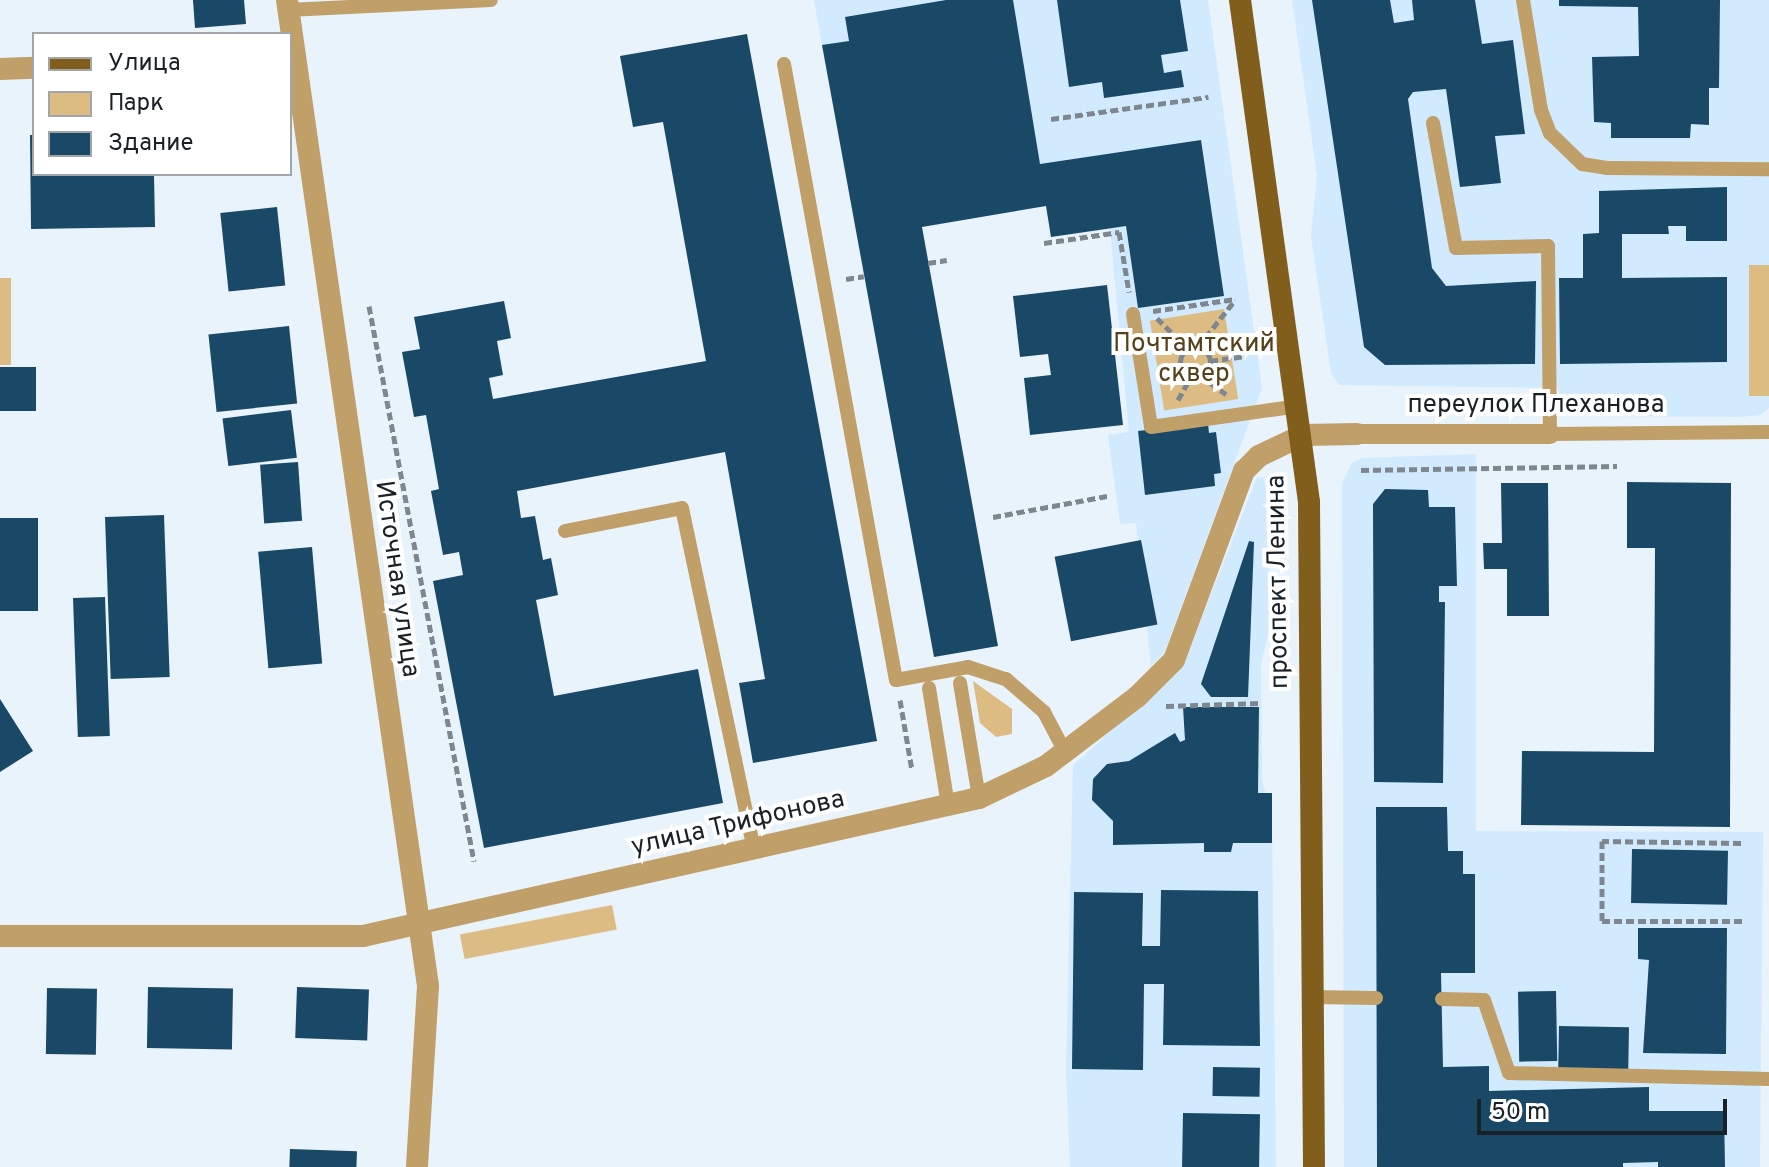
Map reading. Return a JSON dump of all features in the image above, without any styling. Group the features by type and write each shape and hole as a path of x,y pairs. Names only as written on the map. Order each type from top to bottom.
{"main road":[{"name":"проспект Ленина","path":"1240,0 1303,435 1309,502 1314,1167"}],"street":[{"name":"Источная улица","path":"288,5 290,32"},
{"name":"Источная улица","path":"292,60 428,986 417,1167"},
{"path":"0,69 32,68"},
{"name":"переулок Плеханова","path":"1303,435 1550,434"},
{"name":"улица Трифонова","path":"0,936 363,936 979,798 1065,752 1137,697 1174,660 1244,471 1271,448 1303,435"}],"lane":[{"path":"288,5 491,0"},
{"path":"1523,0 1541,110 1550,133 1582,164 1607,168 1769,169"},
{"path":"784,64 896,680 968,667 1006,679 1044,712 1065,752"},
{"path":"1433,123 1456,248 1548,246 1550,434"},
{"path":"1133,314 1151,427 1299,406"},
{"name":"переулок Плеханова","path":"1550,434 1769,432"},
{"path":"565,531 682,508 754,849"},
{"path":"960,683 979,798"},
{"path":"929,688 948,805"},
{"path":"1312,997 1376,998"},
{"path":"1442,999 1484,1000 1509,1073 1769,1079"}],"path":[{"path":"1051,119 1208,97"},
{"path":"1044,243 1119,232 1133,314"},
{"path":"928,263 947,260"},
{"path":"1188,349 1150,311 1235,299 1198,347 1188,349 1180,361 1187,375 1201,376 1210,361"},
{"path":"369,306 474,861"},
{"path":"1198,347 1210,361"},
{"path":"1210,361 1244,356"},
{"path":"1361,470 1617,466"},
{"path":"993,517 1107,496"},
{"path":"896,680 912,770"},
{"path":"1159,706 1261,703"},
{"path":"1741,843 1602,841 1602,921 1742,921"}],"shaded area":[{"path":"814,0 1208,0 1262,388 1165,651 1151,666 1136,523 1120,524 1108,435 1129,432 1110,229 1051,237 1046,206 857,238"},
{"path":"1292,0 1769,0 1769,408 1761,415 1741,417 1579,416 1563,412 1558,388 1339,385 1331,373 1311,236 1317,176"},
{"path":"1476,454 1476,831 1763,832 1760,1167 1344,1167 1342,483 1352,463 1362,458"},
{"path":"1257,477 1264,478 1267,492 1271,623 1261,664 1262,779 1272,820 1276,1167 1070,1167 1066,1071 1073,765 1183,666"}],"green space":[{"path":"1749,265 1769,265 1769,396 1749,396"},
{"path":"0,278 11,278 11,365 0,365"},
{"name":"Почтамтский сквер","path":"1224,309 1238,399 1164,411 1150,321"},
{"path":"973,681 1012,709 1012,734 996,737 980,723"},
{"path":"612,905 617,930 465,959 460,935"}],"building":[{"path":"193,0 244,0 246,24 195,28"},
{"path":"946,0 1013,0 1040,164 1201,140 1224,296 1138,308 1126,226 1051,237 1046,206 922,227 998,646 934,657 822,45 849,41 845,17"},
{"path":"1057,0 1180,0 1188,51 1161,55 1164,73 1181,70 1184,87 1104,98 1102,82 1069,87"},
{"path":"1312,0 1390,0 1394,23 1414,20 1412,0 1475,0 1482,44 1513,40 1525,134 1495,136 1501,183 1460,187 1446,89 1413,92 1408,99 1432,268 1446,286 1536,281 1535,364 1385,365 1364,347"},
{"path":"1559,0 1720,0 1719,88 1709,88 1709,125 1691,124 1690,138 1611,138 1611,123 1594,122 1592,57 1639,56 1638,7 1559,6"},
{"path":"747,34 877,741 753,763 739,683 765,679 725,452 517,491 521,518 535,516 543,560 551,558 558,595 536,600 554,696 698,669 723,803 484,848 433,581 463,575 459,552 443,555 431,491 439,489 426,415 414,417 402,352 420,349 414,317 504,301 511,338 497,341 503,375 489,378 493,399 706,361 663,122 633,127 620,56"},
{"path":"30,135 32,176 154,176 155,227 31,229"},
{"path":"1727,187 1727,241 1686,241 1686,226 1668,226 1669,234 1622,234 1622,278 1727,277 1727,362 1560,364 1559,278 1583,278 1583,234 1599,233 1599,191"},
{"path":"277,207 285,286 229,292 220,213"},
{"path":"1107,285 1123,425 1030,435 1024,378 1051,375 1048,354 1020,357 1013,296"},
{"path":"289,326 297,404 217,412 208,334"},
{"path":"0,367 36,367 36,411 0,411"},
{"path":"291,410 297,458 228,466 223,418"},
{"path":"1208,423 1209,433 1216,432 1221,473 1214,474 1215,486 1145,495 1138,431"},
{"path":"298,462 302,521 264,524 260,465"},
{"path":"1627,482 1731,483 1730,827 1521,825 1522,751 1654,752 1655,548 1627,548"},
{"path":"1501,483 1548,483 1549,616 1507,616 1507,569 1484,569 1483,543 1502,543"},
{"path":"1385,489 1428,490 1429,507 1455,507 1457,586 1439,586 1439,602 1445,602 1443,783 1374,782 1373,504"},
{"path":"164,515 170,677 111,679 105,517"},
{"path":"0,518 38,518 38,611 0,611"},
{"path":"1141,540 1157,624 1071,641 1055,557"},
{"path":"1249,541 1254,542 1248,697 1211,697 1201,684"},
{"path":"312,547 322,664 268,668 258,552"},
{"path":"105,597 110,736 78,737 73,598"},
{"path":"0,699 33,751 0,772"},
{"path":"1183,707 1259,707 1258,793 1272,793 1272,843 1233,843 1231,852 1204,852 1204,843 1113,845 1113,821 1092,800 1093,779 1107,764 1129,761 1175,733 1180,742 1185,740"},
{"path":"1376,807 1447,807 1448,851 1463,851 1463,874 1475,874 1475,973 1441,973 1443,1067 1489,1066 1489,1091 1649,1087 1649,1111 1724,1111 1725,1167 1658,1167 1658,1162 1623,1163 1623,1167 1377,1167"},
{"path":"1632,849 1728,851 1727,905 1631,903"},
{"path":"1161,890 1258,891 1260,1046 1163,1045 1164,984 1144,984 1143,1070 1072,1069 1074,892 1143,893 1142,946 1160,946"},
{"path":"1638,928 1727,928 1726,1054 1643,1053 1649,960 1638,959"},
{"path":"148,987 233,988 232,1049 147,1048"},
{"path":"297,987 369,990 367,1040 295,1038"},
{"path":"47,988 97,989 96,1055 46,1054"},
{"path":"1556,991 1557,1061 1519,1062 1518,992"},
{"path":"1559,1026 1629,1027 1628,1071 1558,1070"},
{"path":"1213,1067 1260,1068 1259,1097 1212,1096"},
{"path":"1183,1113 1260,1114 1259,1167 1182,1167"},
{"path":"290,1149 357,1151 356,1167 289,1167"}]}
